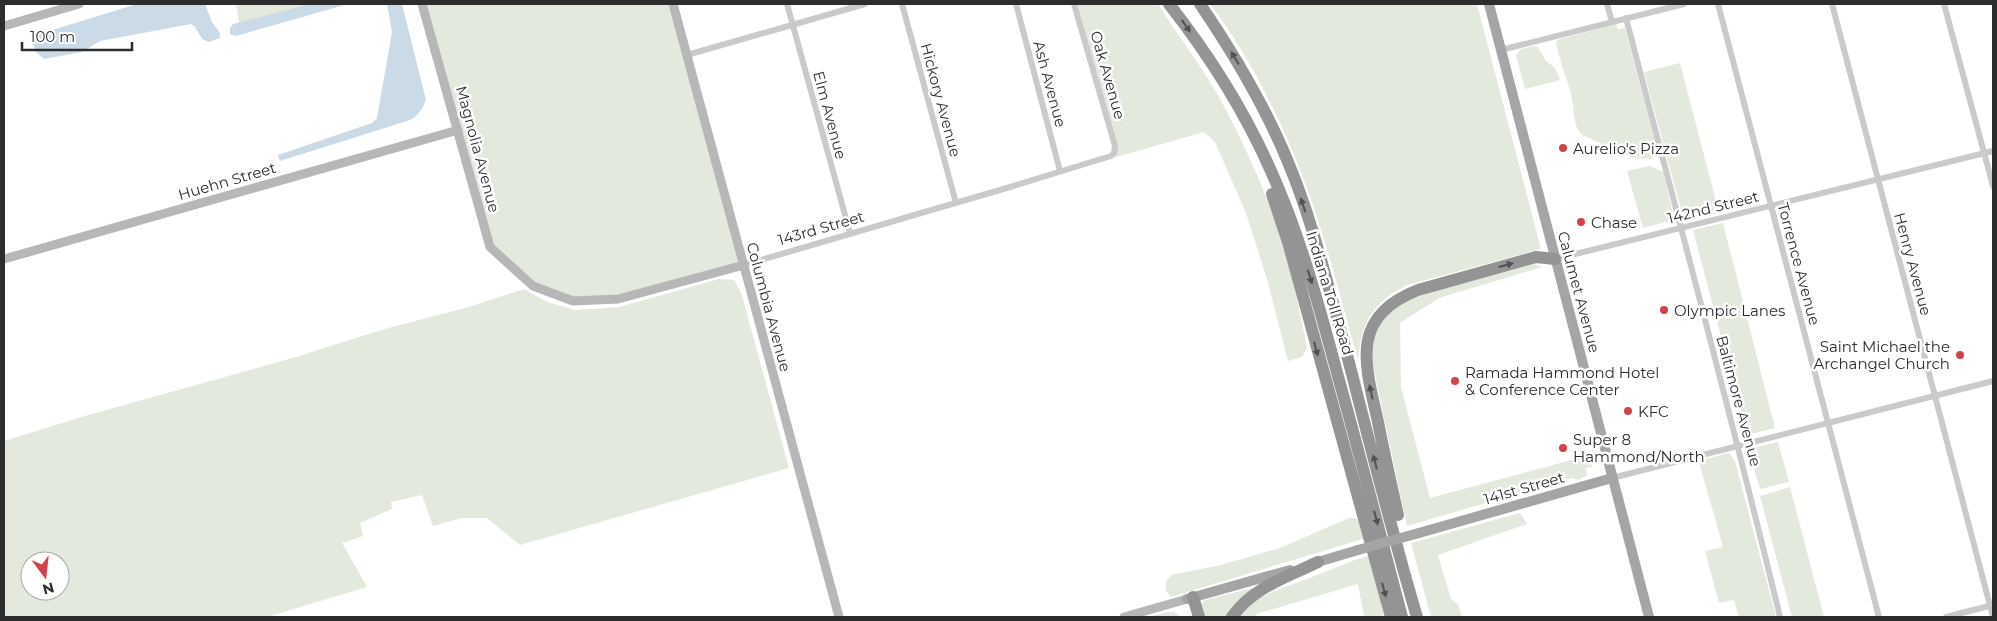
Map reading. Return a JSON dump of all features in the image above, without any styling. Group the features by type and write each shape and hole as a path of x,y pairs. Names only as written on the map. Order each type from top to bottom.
{"highway":[{"name":"Indiana Toll Road","path":"1169,4 1223,81 1254,134 1285,206 1310,276 1402,617"},
{"name":"Indiana Toll Road","path":"1200,4 1258,97 1298,188 1315,238 1332,299 1417,617"},
{"path":"1254,134 1263,171 1288,242 1390,617"},
{"path":"1401,560 1398,519 1366,370 1368,340 1372,327 1381,313 1401,296 1536,257 1555,260"},
{"path":"1232,617 1240,607 1268,586 1318,562"},
{"path":"1190,598 1192,617"},
{"path":"1190,598 1199,617"}],"main road":[{"name":"Calumet Avenue","path":"1489,4 1649,617"},
{"name":"141st Street","path":"1190,598 1612,478"}],"street":[{"path":"4,26 79,4"},
{"name":"Magnolia Avenue","path":"422,4 490,246 533,286"},
{"name":"Columbia Avenue","path":"673,4 839,617"},
{"name":"Elm Avenue","path":"787,4 850,233"},
{"path":"687,56 865,4"},
{"name":"Hickory Avenue","path":"902,4 956,203"},
{"name":"Ash Avenue","path":"1016,4 1060,171"},
{"name":"Oak Avenue","path":"1074,4 1115,146 1114,153"},
{"path":"1607,4 1612,22"},
{"path":"1501,50 1684,4"},
{"name":"Torrence Avenue","path":"1718,4 1879,617"},
{"name":"Henry Avenue","path":"1832,4 1992,606 1993,617"},
{"path":"1944,4 1993,186"},
{"name":"Baltimore Avenue","path":"1626,18 1739,446 1780,617"},
{"name":"Huehn Street","path":"4,259 458,130"},
{"name":"142nd Street","path":"1555,260 1993,151"},
{"name":"143rd Street","path":"533,286 573,301 618,299 744,265 956,203 1108,157 1114,153"},
{"name":"141st Street","path":"1612,478 1993,381"},
{"name":"141st Street","path":"1124,617 1190,598"},
{"path":"1946,617 1992,606"}],"shaded area":[{"path":"236,4 309,4 239,23"},
{"path":"422,4 673,4 744,265 618,299 573,301 533,286 490,247"},
{"path":"1074,4 1158,4 1206,75 1240,137 1274,218 1296,293 1307,348 1302,357 1288,361 1267,279 1246,213 1215,142 1204,132 1113,158 1114,153"},
{"path":"1210,4 1477,4 1541,249 1407,285 1395,292 1377,306 1366,324 1362,334 1358,360 1322,232 1296,159 1271,104 1243,52"},
{"path":"1616,24 1618,29 1625,28 1658,152 1651,159 1633,158 1582,135 1576,125 1572,96 1556,44 1557,40"},
{"path":"1538,47 1546,61 1555,68 1560,80 1525,89 1516,55 1521,49"},
{"path":"1680,63 1719,213 1691,220 1689,216 1683,217 1644,72"},
{"path":"1650,166 1663,172 1674,218 1673,220 1643,228 1627,171"},
{"path":"1723,223 1775,428 1747,435 1693,230"},
{"path":"1534,264 1542,267 1439,298 1400,323 1401,387 1430,498 1594,454 1592,467 1586,468 1587,475 1579,480 1572,478 1407,526 1372,361 1374,341 1380,324 1391,311 1407,301 1429,293"},
{"path":"719,279 734,280 741,292 789,468 520,545 487,518 462,518 433,526 422,495 391,502 392,509 360,523 363,536 342,543 367,587 267,617 4,617 4,441 85,416 296,357 381,330 469,307 524,289 547,302 575,310 619,307"},
{"path":"1778,442 1789,482 1760,489 1748,449"},
{"path":"1729,453 1735,461 1776,617 1739,617 1734,600 1719,603 1705,551 1723,547 1699,462"},
{"path":"1790,487 1824,617 1792,617 1760,496"},
{"path":"1520,513 1527,524 1438,555 1451,599 1458,604 1462,617 1431,617 1411,543"},
{"path":"1349,518 1355,518 1360,521 1366,538 1171,597 1166,591 1166,582 1171,575 1221,565 1280,548"},
{"path":"1371,555 1384,617 1364,617 1358,584 1256,614 1257,617 1238,617 1254,601 1274,591"},
{"path":"1256,587 1232,608 1226,617 1202,617 1201,604 1205,600"},
{"path":"1174,612 1181,617 1149,617"}],"water":[{"path":"137,4 205,4 212,22 220,33 220,38 209,42 202,39 191,24 100,41 82,52 44,59 36,52 33,44 36,35"},
{"path":"309,4 348,4 236,36 230,34 230,28 233,24"},
{"path":"387,4 402,4 426,100 422,109 414,118 407,121 280,161 278,155 372,123 377,118 392,32"}],"place":[{"name":"Aurelio's Pizza","path":"1563,148"},
{"name":"Chase","path":"1581,222"},
{"name":"Olympic Lanes","path":"1664,310"},
{"name":"Saint Michael the Archangel Church","path":"1960,355"},
{"name":"Ramada Hammond Hotel & Conference Center","path":"1455,381"},
{"name":"KFC","path":"1628,411"},
{"name":"Super 8 Hammond/North","path":"1563,448"}]}
